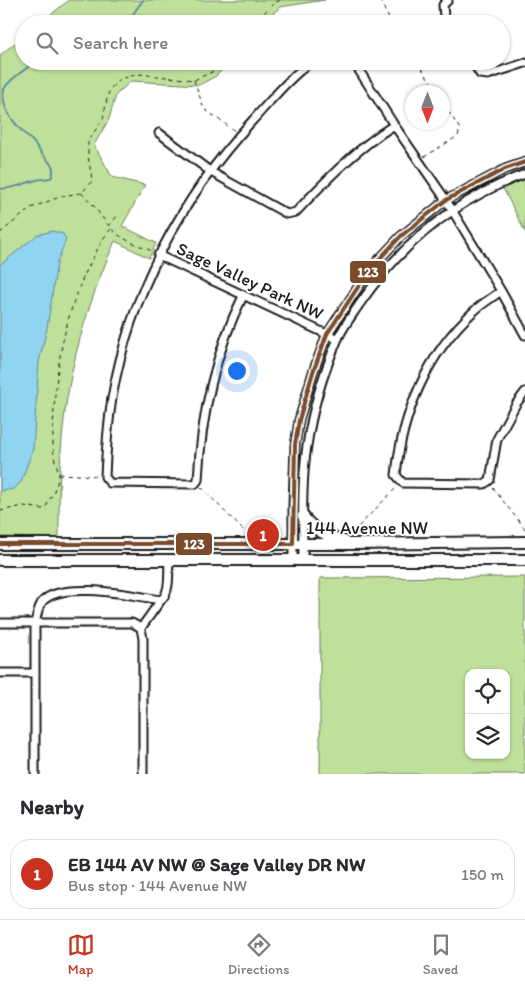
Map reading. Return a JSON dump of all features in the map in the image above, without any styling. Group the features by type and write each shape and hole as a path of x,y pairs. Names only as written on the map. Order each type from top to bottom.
{"main road":[{"path":"303,516 314,528 352,544"},
{"name":"144 Avenue NW","path":"0,544 525,542"},
{"name":"144 Avenue NW","path":"0,560 525,560"}],"street":[{"path":"444,15 443,5 448,0"},
{"path":"510,68 525,63"},
{"name":"Sage Valley Park NW","path":"300,70 239,135 189,202 158,255 337,339"},
{"path":"478,70 480,74 488,75 503,70"},
{"path":"359,71 446,200 501,291 525,335"},
{"path":"158,133 211,172 287,214 296,212 345,161 394,125"},
{"path":"298,560 293,505 296,437 313,372 327,334 370,269 401,236 446,200 505,169 525,162"},
{"path":"298,544 303,516 303,485 307,444 321,385 337,339 388,266 424,232 452,210 503,182 525,174"},
{"path":"158,255 131,324 112,397 107,435 105,477 110,483 195,484 198,480 209,392 230,322 243,296"},
{"path":"501,291 473,311 450,337 432,362 421,382 408,414 398,451 396,475 403,483 484,484 490,480 497,439 516,404 525,392"},
{"path":"143,774 143,639 141,628 165,597 169,560"},
{"path":"36,774 36,623 43,601 52,594 72,590 100,591 161,600"},
{"path":"0,623 132,623 141,628"},
{"path":"0,673 36,673"}],"path":[{"path":"262,15 280,0"},
{"path":"381,0 387,15"},
{"path":"0,233 19,216 38,205 81,193 91,183 88,141 103,119 108,94 116,82 126,76 139,74 194,80 214,70"},
{"path":"423,70 432,85"},
{"path":"194,80 204,109 239,135"},
{"path":"419,160 458,136 460,129 450,114"},
{"path":"81,193 89,200 111,229 120,236 158,255"},
{"path":"109,226 117,216"},
{"path":"0,511 24,506 42,509 46,507 51,496 59,474 54,456 53,435 65,332 81,280 100,243 111,229"},
{"path":"59,474 105,477"},
{"path":"353,532 394,489 403,483"},
{"path":"195,484 203,488 244,532"},
{"path":"484,484 494,489 525,529"}],"green space":[{"path":"69,0 325,0 280,7 272,15 50,15"},
{"path":"15,43 15,70 222,70 216,76 199,85 131,81 116,95 109,119 94,145 112,177 145,185 122,226 156,243 149,258 115,241 88,313 74,362 65,413 60,463 59,538 0,537 0,55"},
{"path":"525,179 525,232 503,188"},
{"path":"525,577 525,774 320,774 320,578"}],"water":[{"path":"53,231 63,234 66,239 57,263 47,328 39,362 33,449 21,482 14,489 0,491 0,265 37,235"}],"waterway":[{"path":"132,15 143,0"},
{"path":"0,189 52,177 53,173 51,164 7,111 3,97 4,89 7,85 24,70"}],"transit line":[{"name":"123","path":"0,544 293,544 295,445 299,420 313,372 327,334 370,269 401,236 446,200 505,169 525,162"}],"place":[{"name":"EB 144 AV NW @ Sage Valley DR NW","path":"263,535"}]}
